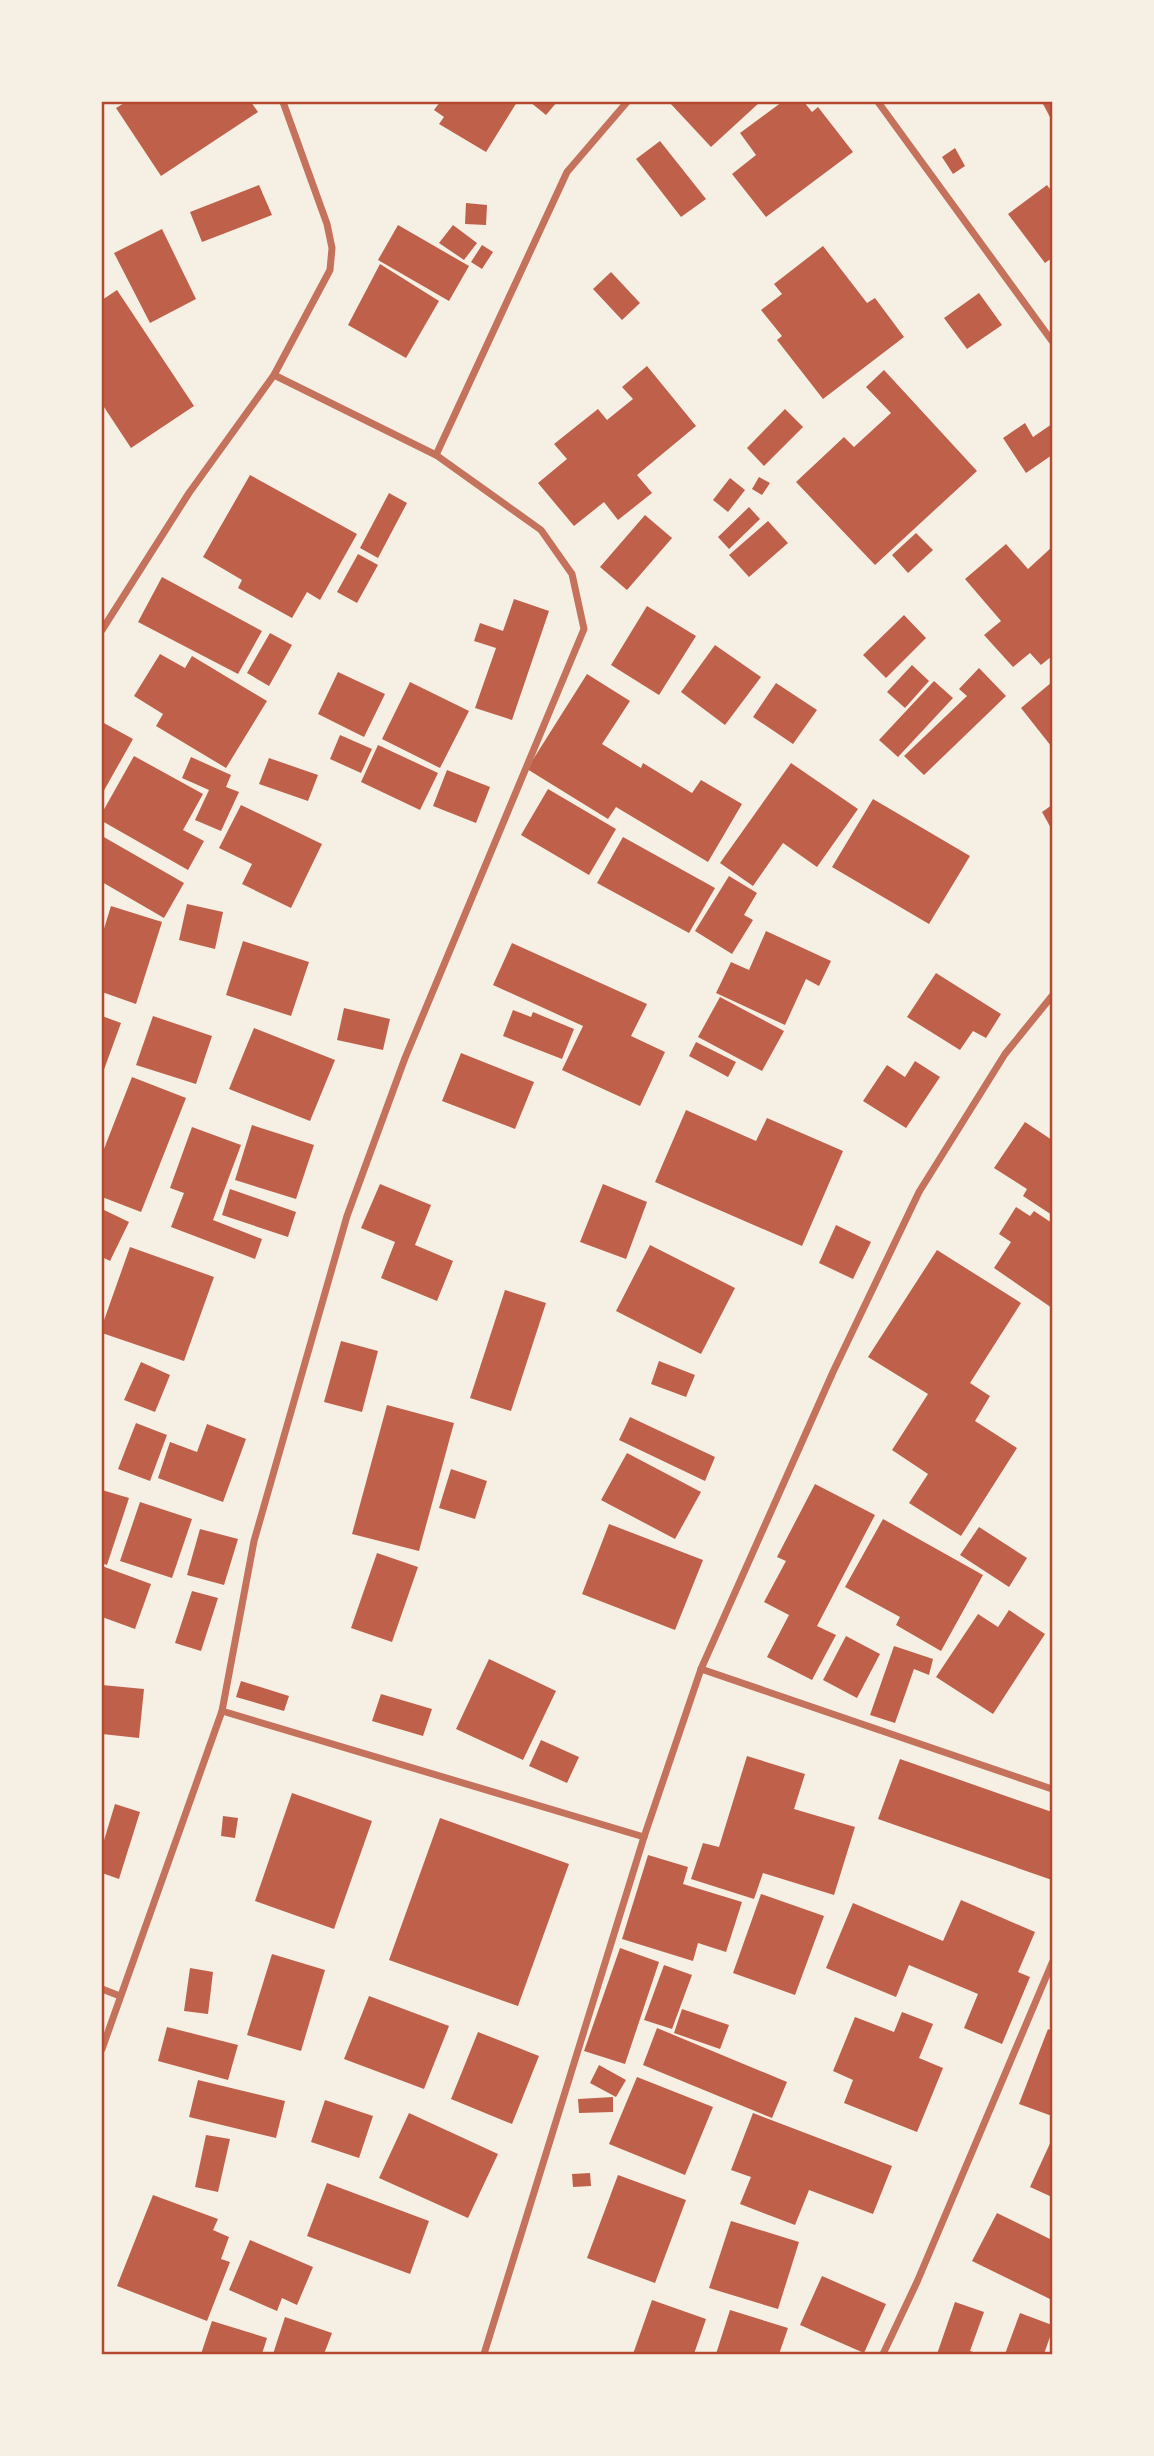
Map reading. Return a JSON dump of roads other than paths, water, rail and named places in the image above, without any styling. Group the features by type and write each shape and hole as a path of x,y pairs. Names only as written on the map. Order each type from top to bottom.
{"street":[{"path":"102,631 189,493 274,375 330,270 332,248 327,224 283,102"},
{"path":"436,455 567,172 627,102"},
{"path":"878,102 1052,341"},
{"path":"102,2049 222,1711 254,1541 346,1216 405,1058 584,629 572,574 541,530 436,455 274,375"},
{"path":"484,2354 644,1837 701,1669 833,1372 919,1192 1005,1054 1052,996"},
{"path":"701,1669 1052,1789"},
{"path":"222,1711 644,1837"},
{"path":"883,2354 917,2282 1052,1963"},
{"path":"102,1989 120,1996"}]}
